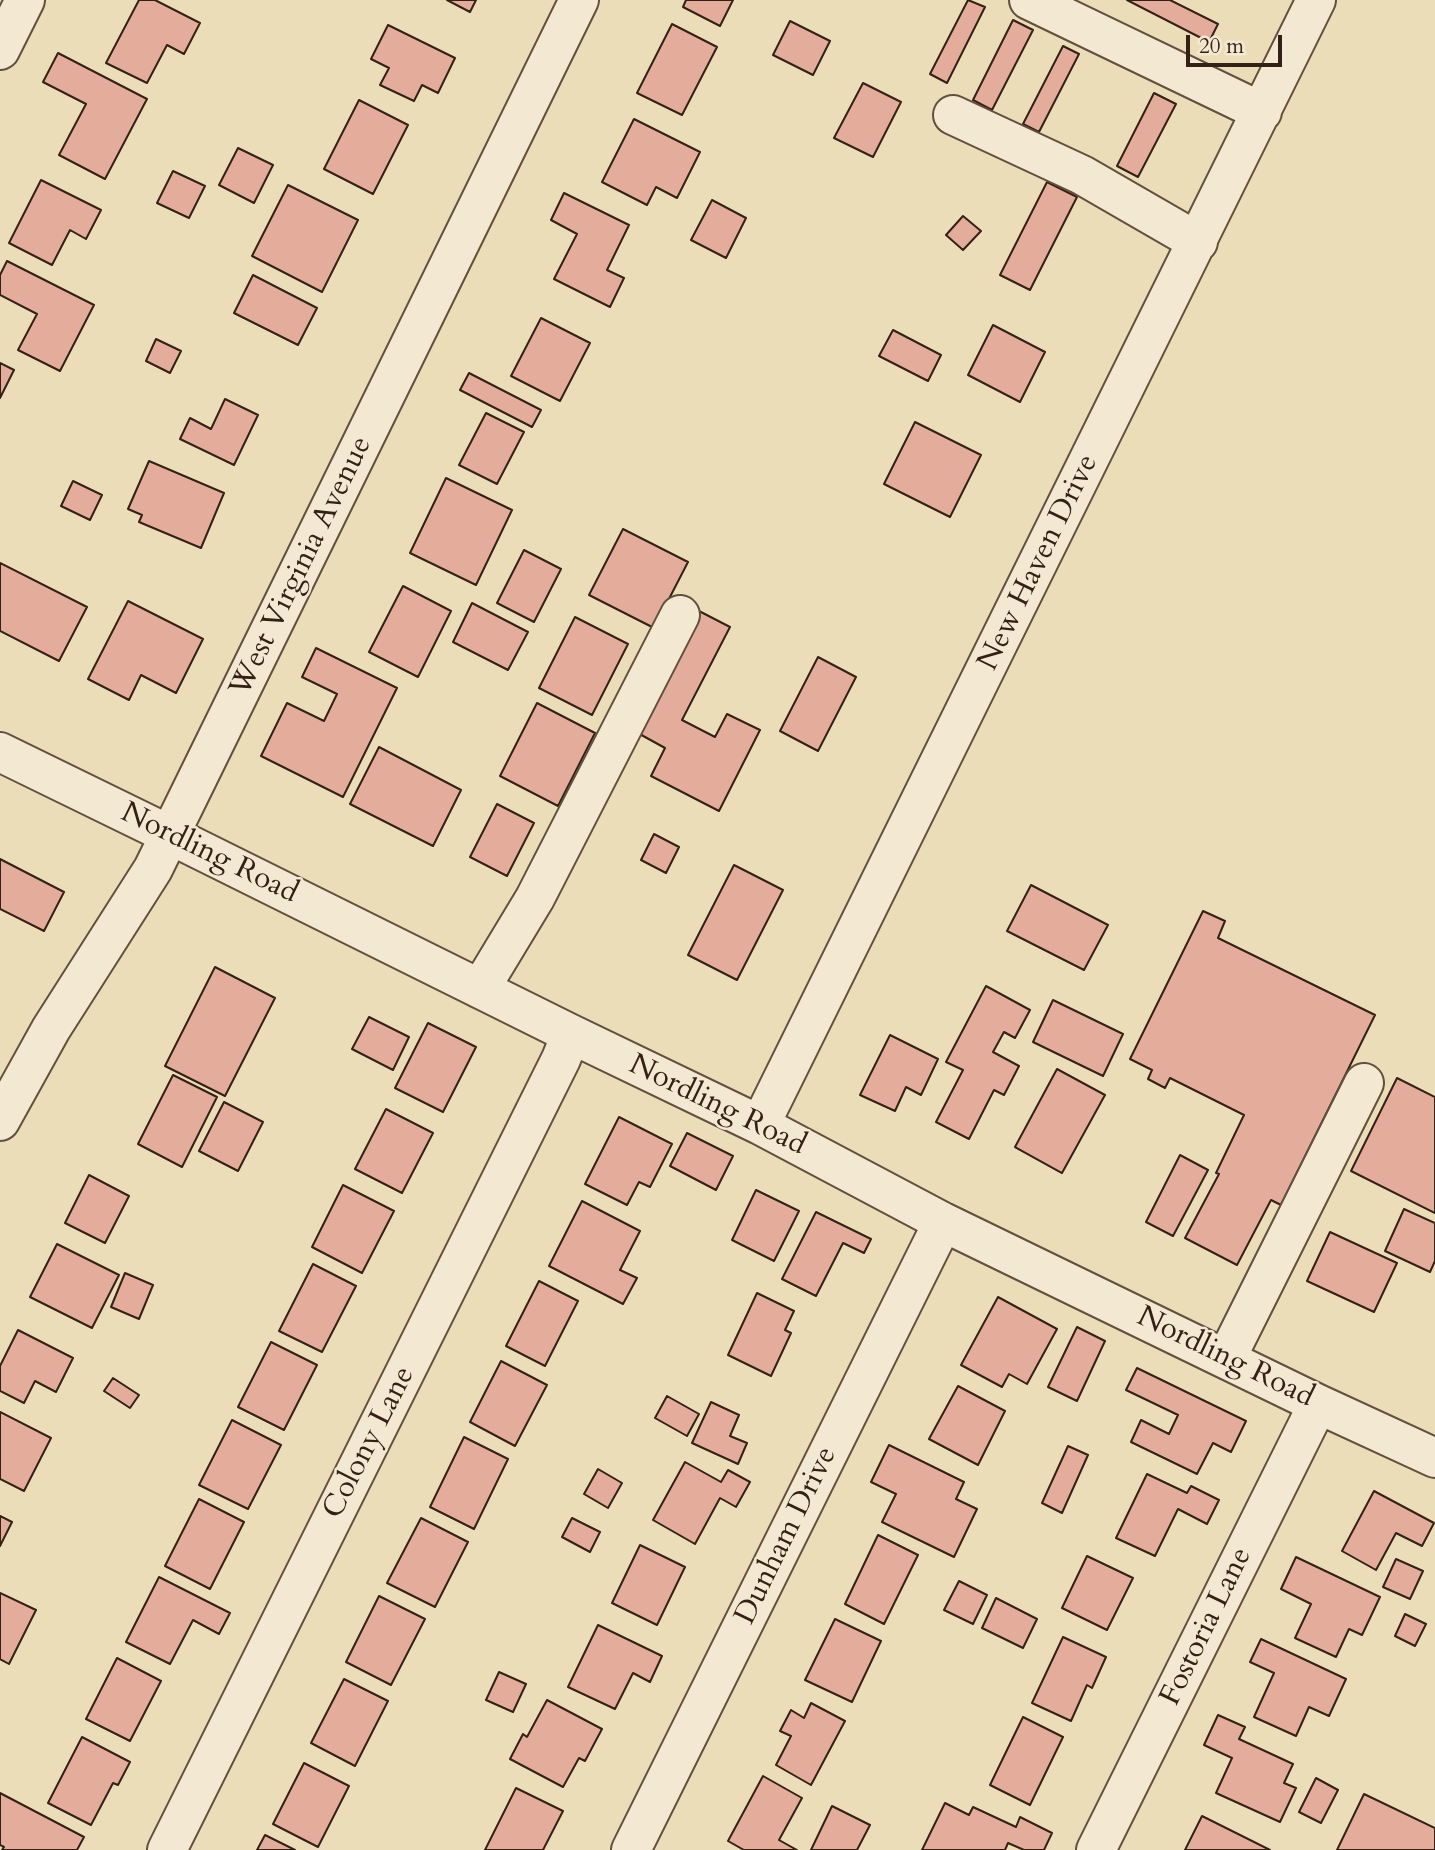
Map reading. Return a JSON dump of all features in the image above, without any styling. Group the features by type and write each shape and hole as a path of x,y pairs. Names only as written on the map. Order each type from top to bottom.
{"street":[{"path":"0,50 25,0"},
{"name":"West Virginia Avenue","path":"0,1121 51,1029 153,869 579,0"},
{"path":"1029,0 1262,112"},
{"name":"New Haven Drive","path":"760,1125 1316,0"},
{"path":"953,115 1082,175 1198,242"},
{"path":"480,989 536,898 680,615"},
{"name":"Nordling Road","path":"0,752 760,1125 943,1222 1435,1458"},
{"name":"Colony Lane","path":"167,1850 561,1059 571,1034"},
{"path":"1226,1359 1364,1083"},
{"name":"Dunham Drive","path":"631,1850 943,1222"},
{"name":"Fostoria Lane","path":"1096,1850 1318,1404"}],"building":[{"path":"139,0 155,0 200,23 184,54 167,45 147,83 106,63"},
{"path":"447,0 476,0 470,12"},
{"path":"686,0 733,0 720,26 683,7"},
{"path":"968,0 985,7 947,83 930,74"},
{"path":"1127,0 1170,0 1218,24 1209,42"},
{"path":"1013,20 1033,30 992,110 973,100"},
{"path":"790,21 830,41 813,75 773,55"},
{"path":"672,24 717,47 682,115 637,93"},
{"path":"388,25 455,58 438,93 422,85 414,101 380,85 389,68 371,59"},
{"path":"1063,46 1079,54 1039,132 1023,124"},
{"path":"58,53 147,99 105,179 59,155 86,104 43,82"},
{"path":"863,83 901,102 873,157 834,138"},
{"path":"1154,93 1176,104 1138,177 1117,166"},
{"path":"359,100 408,125 373,194 324,169"},
{"path":"634,119 700,152 677,198 656,187 647,205 602,182"},
{"path":"238,148 273,165 254,203 219,185"},
{"path":"173,171 205,186 189,218 157,203"},
{"path":"41,180 101,210 86,239 70,230 52,265 9,243"},
{"path":"1047,182 1077,197 1030,290 1000,275"},
{"path":"288,185 358,220 322,292 252,256"},
{"path":"564,193 629,225 607,270 624,278 610,307 554,279 577,234 551,220"},
{"path":"712,200 746,218 726,258 691,240"},
{"path":"963,216 981,231 963,250 946,235"},
{"path":"7,261 94,305 60,371 18,350 37,314 0,295 0,275"},
{"path":"253,275 317,308 298,345 234,313"},
{"path":"541,318 590,343 560,401 511,376"},
{"path":"993,325 1045,352 1020,402 968,375"},
{"path":"893,330 941,355 928,381 879,356"},
{"path":"156,339 181,351 170,373 146,361"},
{"path":"0,363 14,370 0,398"},
{"path":"469,373 541,410 532,427 460,390"},
{"path":"225,399 258,415 234,465 180,439 190,418 211,429"},
{"path":"486,413 524,432 497,484 459,465"},
{"path":"915,422 981,455 950,517 884,484"},
{"path":"149,461 224,493 201,548 139,522 142,515 128,509"},
{"path":"446,478 512,510 476,585 410,553"},
{"path":"73,481 102,495 90,520 61,506"},
{"path":"623,529 688,562 654,628 589,595"},
{"path":"524,550 561,569 534,622 497,603"},
{"path":"0,563 87,607 59,661 0,631"},
{"path":"403,586 451,611 418,677 369,652"},
{"path":"128,601 203,639 176,693 141,675 129,700 88,679"},
{"path":"472,603 528,632 508,670 453,642"},
{"path":"699,611 730,627 682,720 715,737 727,714 760,730 719,811 651,776 665,748 636,732"},
{"path":"575,617 628,644 592,715 539,688"},
{"path":"316,648 397,688 343,797 261,756 287,703 324,721 337,694 302,677"},
{"path":"818,657 856,677 818,751 780,731"},
{"path":"537,703 595,733 558,806 500,776"},
{"path":"379,747 461,790 433,846 350,804"},
{"path":"497,804 534,823 507,876 470,857"},
{"path":"654,834 679,847 666,873 641,860"},
{"path":"0,859 64,892 44,931 0,909"},
{"path":"734,865 783,890 737,980 688,955"},
{"path":"1031,885 1108,925 1084,970 1007,931"},
{"path":"1203,911 1225,921 1218,938 1375,1015 1281,1205 1271,1200 1237,1265 1185,1238 1219,1174 1216,1173 1244,1115 1170,1078 1165,1088 1148,1079 1152,1070 1130,1059"},
{"path":"215,967 275,998 225,1096 165,1066"},
{"path":"986,986 1030,1010 1015,1038 1004,1032 993,1052 1019,1066 1004,1095 994,1090 969,1139 936,1122 963,1070 946,1062"},
{"path":"1053,1000 1123,1034 1103,1076 1033,1042"},
{"path":"369,1017 409,1037 393,1070 352,1049"},
{"path":"428,1023 476,1047 443,1112 395,1088"},
{"path":"890,1035 938,1059 921,1095 906,1087 895,1111 860,1095"},
{"path":"1057,1069 1105,1095 1062,1173 1015,1147"},
{"path":"173,1075 217,1097 182,1167 138,1144"},
{"path":"1397,1078 1435,1097 1435,1213 1351,1171"},
{"path":"224,1102 263,1122 238,1171 199,1151"},
{"path":"386,1109 433,1133 402,1193 355,1169"},
{"path":"619,1117 672,1144 650,1187 639,1182 627,1205 585,1184"},
{"path":"687,1133 733,1156 716,1190 670,1166"},
{"path":"1180,1155 1208,1170 1173,1236 1146,1222"},
{"path":"89,1175 129,1196 105,1243 65,1223"},
{"path":"343,1185 394,1211 362,1273 312,1247"},
{"path":"756,1190 799,1211 774,1261 732,1240"},
{"path":"582,1201 640,1231 620,1270 637,1278 623,1304 549,1266"},
{"path":"1404,1209 1435,1223 1435,1261 1430,1272 1385,1251"},
{"path":"816,1212 871,1239 864,1253 843,1243 816,1296 782,1279"},
{"path":"1330,1232 1397,1263 1374,1312 1307,1281"},
{"path":"57,1244 119,1275 92,1328 30,1297"},
{"path":"313,1264 356,1286 322,1352 279,1331"},
{"path":"125,1273 153,1285 139,1319 111,1307"},
{"path":"539,1281 578,1301 545,1366 506,1346"},
{"path":"757,1293 794,1311 785,1330 791,1333 771,1376 728,1355"},
{"path":"998,1297 1057,1329 1027,1384 1009,1374 1002,1387 961,1365"},
{"path":"1077,1327 1105,1341 1077,1401 1048,1387"},
{"path":"18,1330 73,1358 56,1392 35,1381 24,1403 0,1391 0,1366"},
{"path":"271,1342 317,1365 284,1430 238,1407"},
{"path":"501,1361 547,1385 515,1446 470,1422"},
{"path":"1137,1368 1246,1421 1231,1452 1213,1443 1197,1474 1131,1442 1141,1420 1169,1434 1178,1415 1126,1390"},
{"path":"113,1378 139,1395 130,1408 104,1391"},
{"path":"958,1386 1005,1411 978,1465 929,1439"},
{"path":"667,1396 699,1414 687,1436 655,1418"},
{"path":"711,1402 739,1415 730,1436 747,1443 738,1464 692,1443"},
{"path":"0,1412 51,1438 24,1491 0,1479"},
{"path":"232,1420 281,1445 248,1509 199,1485"},
{"path":"464,1437 508,1459 474,1529 430,1507"},
{"path":"889,1445 964,1482 956,1499 977,1509 954,1557 882,1522 896,1494 871,1482"},
{"path":"1068,1446 1088,1455 1062,1513 1042,1503"},
{"path":"685,1462 721,1482 728,1470 750,1482 736,1507 720,1498 695,1544 653,1520"},
{"path":"598,1469 622,1483 608,1508 584,1494"},
{"path":"1147,1474 1187,1493 1191,1486 1219,1500 1207,1524 1178,1509 1155,1556 1116,1538"},
{"path":"1374,1491 1434,1523 1422,1546 1396,1533 1376,1570 1342,1551"},
{"path":"199,1499 244,1522 210,1589 165,1566"},
{"path":"0,1516 12,1522 0,1546"},
{"path":"421,1518 468,1542 435,1607 387,1583"},
{"path":"572,1518 600,1532 590,1552 562,1537"},
{"path":"878,1535 918,1555 884,1624 845,1604"},
{"path":"640,1545 685,1567 657,1625 612,1603"},
{"path":"1087,1556 1133,1578 1107,1630 1062,1608"},
{"path":"1296,1557 1380,1597 1362,1635 1349,1629 1336,1657 1295,1638 1311,1604 1281,1589"},
{"path":"1396,1559 1423,1571 1410,1599 1383,1587"},
{"path":"159,1577 230,1613 219,1634 193,1620 170,1664 126,1642"},
{"path":"959,1581 987,1595 973,1624 944,1610"},
{"path":"0,1593 36,1610 9,1664 0,1659"},
{"path":"379,1596 425,1619 391,1685 346,1662"},
{"path":"996,1598 1037,1619 1023,1648 982,1628"},
{"path":"1405,1614 1426,1624 1415,1646 1395,1636"},
{"path":"835,1619 881,1641 852,1702 805,1680"},
{"path":"598,1625 662,1656 650,1682 633,1673 615,1709 568,1687"},
{"path":"1063,1637 1106,1657 1092,1688 1087,1685 1071,1721 1032,1703"},
{"path":"1261,1639 1346,1679 1329,1716 1309,1707 1296,1736 1254,1717 1274,1673 1250,1662"},
{"path":"117,1658 161,1681 130,1741 86,1719"},
{"path":"499,1672 526,1684 513,1712 486,1700"},
{"path":"344,1679 388,1701 355,1766 311,1743"},
{"path":"547,1700 602,1729 585,1761 579,1758 563,1787 510,1759 523,1734 527,1737"},
{"path":"811,1703 845,1721 811,1785 776,1765 791,1736 780,1731 791,1710 804,1718"},
{"path":"1218,1715 1245,1727 1239,1739 1293,1764 1284,1783 1296,1788 1280,1822 1216,1793 1232,1758 1204,1745"},
{"path":"1023,1717 1063,1737 1030,1805 990,1785"},
{"path":"82,1737 130,1762 118,1785 113,1783 91,1825 48,1803"},
{"path":"304,1763 349,1786 318,1847 273,1824"},
{"path":"763,1776 802,1798 779,1840 797,1850 744,1850 728,1841"},
{"path":"1316,1778 1338,1790 1321,1823 1299,1812"},
{"path":"516,1788 563,1811 543,1850 485,1850"},
{"path":"0,1793 84,1837 77,1850 2,1850 4,1847 0,1845"},
{"path":"1364,1794 1435,1828 1435,1850 1337,1850"},
{"path":"945,1803 969,1815 973,1807 1016,1827 1020,1817 1052,1833 1044,1850 1024,1850 1008,1843 1005,1850 922,1850"},
{"path":"832,1806 870,1825 857,1850 811,1850"},
{"path":"1202,1816 1270,1850 1185,1850"},
{"path":"265,1835 295,1850 257,1850"}]}
